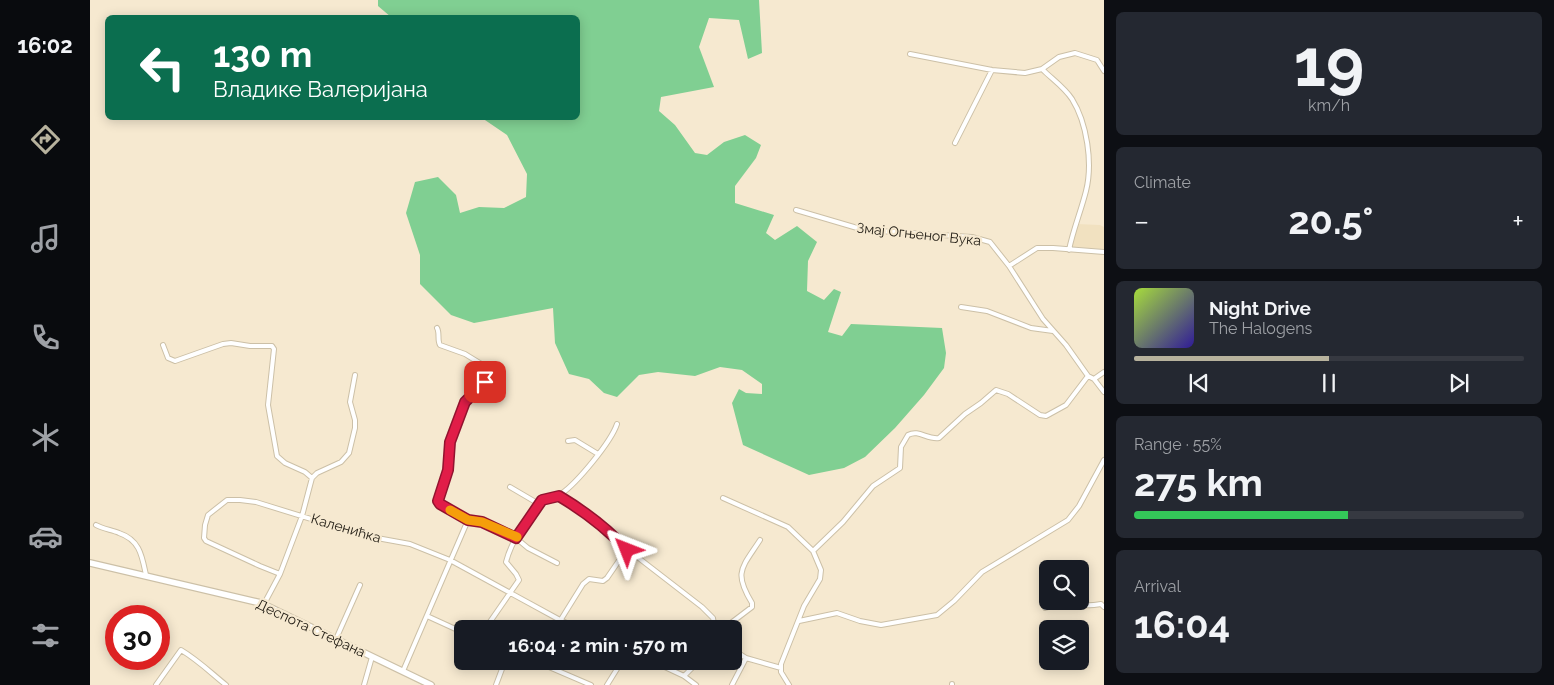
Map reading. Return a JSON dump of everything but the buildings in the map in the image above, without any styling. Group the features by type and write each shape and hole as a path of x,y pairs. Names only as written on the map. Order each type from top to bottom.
{"main road":[{"name":"Деспота Стефана","path":"90,562 264,604 431,685"}],"street":[{"path":"910,54 992,70 1025,72 1042,69 1059,57 1075,53 1096,60 1104,71"},
{"path":"1042,69 1066,91 1079,112 1086,132 1088,148 1086,192 1075,224 1069,250"},
{"path":"955,143 992,70"},
{"name":"Змај Огњеног Вука","path":"796,210 864,230 972,237 986,240 996,248 1009,266 1043,319 1066,345 1088,376 1094,379"},
{"path":"1009,266 1036,248 1104,252"},
{"path":"961,307 987,311 1031,328 1053,331"},
{"path":"437,328 440,345 466,354 494,374 465,402 450,442 448,470 438,501 468,520 482,522 516,538 528,548 556,563"},
{"path":"163,345 166,356 173,361 218,345 231,343 250,346 272,346 274,349 268,405 277,456 285,463 301,470 312,478"},
{"path":"1104,372 1094,379 1104,392"},
{"path":"264,604 280,574 302,516 312,478 317,472 341,462 349,453 355,428 355,420 350,402 355,376"},
{"path":"813,551 843,522 872,486 900,468 900,447 908,435 917,433 934,439 939,438 964,414 996,390 1008,394 1040,415 1046,416 1066,405 1088,376"},
{"path":"492,620 519,580 506,562 508,552 516,538 538,504 542,500 559,496 566,490 598,454 617,424"},
{"path":"568,441 575,440 598,454"},
{"path":"799,621 837,613 860,621 882,625 937,615 982,572 1068,520 1079,506 1104,460"},
{"path":"510,487 538,504"},
{"path":"559,496 601,524 627,550 702,607 713,620"},
{"path":"722,498 788,527 813,551 822,570 804,606 785,652 781,668 783,676 789,685"},
{"name":"Каленићка","path":"280,574 204,538 204,525 208,515 227,500 235,499 256,502 366,536 410,544 450,560 560,620"},
{"path":"403,672 468,520"},
{"path":"96,524 129,536 136,543 140,549 146,575"},
{"path":"734,620 752,606 742,586 741,577 746,560 760,540"},
{"path":"560,620 583,584 589,578 602,581 606,578 627,550"},
{"path":"336,639 360,586"},
{"path":"1089,606 1100,604 1104,607"},
{"path":"427,616 454,628"},
{"path":"156,685 181,650 196,659 226,685"},
{"path":"742,655 781,668"},
{"path":"364,685 372,657"},
{"path":"732,685 746,658"},
{"path":"496,685 502,670"},
{"path":"556,670 591,685"},
{"path":"607,685 616,670"},
{"path":"671,670 696,685"},
{"path":"684,676 690,670"}],"shaded area":[{"path":"1077,224 1100,225 1104,227 1104,249 1074,247 1071,245"}],"green space":[{"path":"378,0 759,0 762,53 748,59 739,20 709,18 699,47 714,87 661,97 659,111 675,125 695,153 707,155 724,142 745,135 761,145 756,158 735,186 735,203 774,215 766,233 775,240 797,226 817,242 808,261 807,291 824,300 834,289 841,292 828,332 842,336 851,324 942,328 946,353 944,368 924,395 895,428 865,457 844,468 809,475 743,445 732,403 739,389 746,393 762,394 762,384 742,370 720,367 695,376 658,372 639,375 617,397 604,393 589,379 569,374 555,343 553,308 474,323 451,315 420,284 420,255 406,213 415,182 438,177 456,195 460,213 479,207 504,208 526,197 527,174 507,135 485,120 580,120 580,15 389,15 378,6"}],"slow traffic":[{"path":"450,510 468,520 482,522 517,537"}],"route":[{"path":"485,382 465,402 450,442 448,470 438,501 440,504 461,517 482,522 516,538 542,500 559,496 601,524 627,550"}]}
